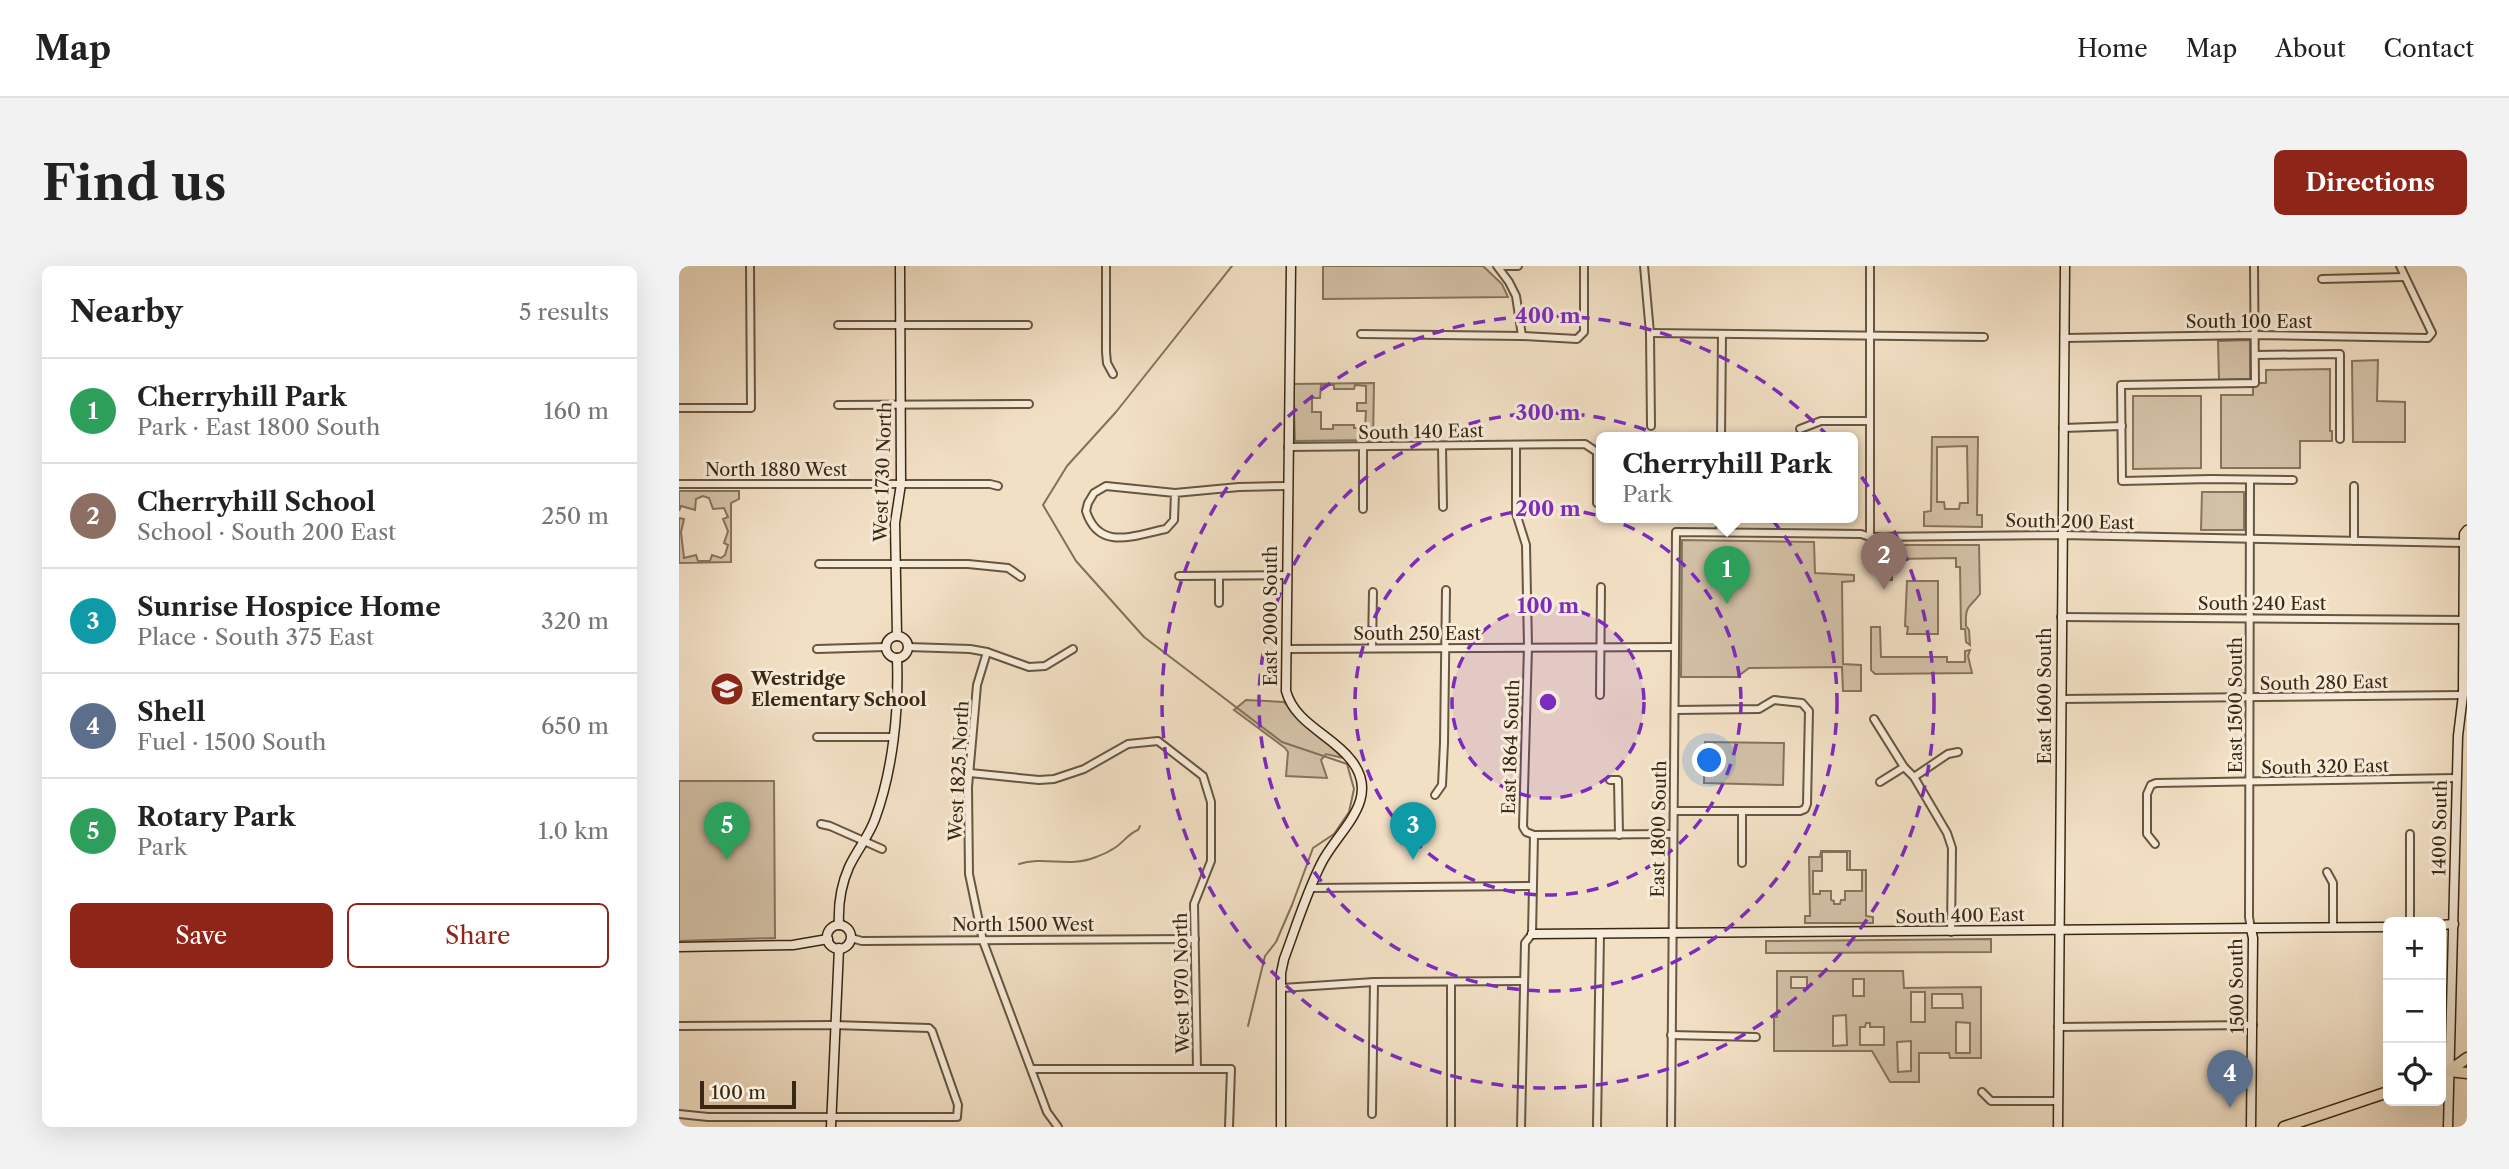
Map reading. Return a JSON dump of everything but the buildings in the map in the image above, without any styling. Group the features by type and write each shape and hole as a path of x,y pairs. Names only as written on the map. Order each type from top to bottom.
{"main road":[{"path":"2446,1072 2467,1058"},
{"path":"2446,1073 2467,1073"},
{"path":"2284,1127 2383,1094"}],"street":[{"path":"679,408 751,408 750,266"},
{"name":"West 1730 North","path":"897,636 895,523 901,484 900,266"},
{"path":"1106,266 1106,352 1107,363 1113,374"},
{"name":"East 2000 South","path":"1281,1127 1284,959 1322,861 1340,839 1356,811 1362,783 1357,768 1349,757 1300,716 1289,702 1286,691 1291,266"},
{"path":"1497,266 1518,266"},
{"path":"1497,266 1516,296 1522,336"},
{"path":"1361,334 1574,339 1584,332 1584,266"},
{"path":"1644,266 1650,333 1651,426"},
{"path":"1870,266 1870,537"},
{"name":"East 1600 South","path":"2058,1127 2065,266"},
{"path":"2254,266 2255,383 2122,385 2122,481 2211,478 2293,480"},
{"path":"2322,279 2405,276 2400,266"},
{"name":"South 100 East","path":"2064,338 2254,335 2428,338 2432,334 2405,276"},
{"path":"838,325 1028,325"},
{"path":"1650,333 1984,337"},
{"path":"1721,432 1722,334"},
{"path":"2255,355 2340,354 2340,439"},
{"path":"838,405 1029,404"},
{"path":"1800,429 1821,421 1870,421"},
{"path":"2063,428 2122,426"},
{"name":"South 140 East","path":"1288,447 1582,444 1596,451"},
{"name":"East 1864 South","path":"1516,445 1516,513 1526,545 1528,648 1522,824 1526,832 1535,835 1532,934 1525,943 1521,1127"},
{"path":"1442,446 1443,507"},
{"path":"1363,447 1363,509"},
{"name":"East 1500 South","path":"2250,480 2251,929"},
{"name":"North 1880 West","path":"679,484 998,486"},
{"path":"1175,493 1174,520 1166,529 1110,539 1099,533 1086,511 1094,493 1106,486 1175,493 1288,486"},
{"path":"2354,486 2354,541"},
{"path":"1720,532 1721,523"},
{"name":"1400 South","path":"2446,1056 2454,924 2458,736 2463,695 2464,542 2467,530"},
{"name":"South 200 East","path":"1676,531 1861,534 1870,537 2062,535 2464,542"},
{"name":"East 1800 South","path":"1671,1127 1676,531"},
{"path":"818,564 968,564 1008,568 1021,577"},
{"path":"1179,576 1287,575"},
{"path":"1219,576 1219,603"},
{"path":"1600,695 1601,587"},
{"path":"1436,795 1442,785 1446,590"},
{"path":"1372,648 1373,592"},
{"name":"South 240 East","path":"2061,617 2464,620"},
{"path":"897,636 905,640 908,647 905,655 897,658 890,655 886,647 890,639 897,636"},
{"path":"817,649 886,647"},
{"path":"908,647 971,649 1029,667 1045,666 1073,649"},
{"name":"South 250 East","path":"1286,649 1675,647"},
{"name":"West 1825 North","path":"987,652 977,685 970,773 969,874 983,941 1047,1112 1058,1127"},
{"path":"839,925 838,904 848,869 875,821 889,767 897,658"},
{"name":"South 280 East","path":"2061,699 2463,695"},
{"path":"1674,811 1805,809 1809,711 1799,702 1774,700 1759,709 1675,710"},
{"path":"1874,719 1904,767 1914,777 1947,833 1952,848 1951,932"},
{"path":"817,737 892,737"},
{"name":"West 1970 North","path":"970,773 1054,779 1084,769 1128,744 1158,741 1203,776 1211,802 1211,861 1194,904 1197,1068"},
{"path":"1914,777 1948,754 1958,752"},
{"path":"1880,782 1904,767"},
{"name":"South 320 East","path":"2155,844 2147,834 2147,794 2151,785 2156,783 2457,778"},
{"path":"1610,780 1618,780 1619,835"},
{"path":"1742,811 1742,863"},
{"path":"821,824 882,849"},
{"path":"1535,835 1674,834"},
{"path":"2410,834 2410,917"},
{"path":"2327,872 2333,883 2333,928"},
{"path":"1311,888 1532,886"},
{"path":"2446,925 2454,924"},
{"path":"839,925 849,930 851,938 847,945 839,948 832,946 828,939 831,928 839,925"},
{"name":"South 400 East","path":"1532,934 2383,927"},
{"name":"1500 South","path":"2251,929 2251,1127"},
{"path":"1597,1127 1600,934"},
{"name":"North 1500 West","path":"851,938 862,941 1195,939"},
{"path":"679,947 793,945 828,939"},
{"path":"831,1123 839,948"},
{"path":"1282,988 1374,982 1524,981"},
{"path":"1372,1114 1374,982"},
{"path":"1451,982 1451,1127"},
{"path":"679,1026 834,1025 929,1028 958,1105 957,1117 831,1123 679,1114"},
{"path":"2058,1027 2253,1025"},
{"path":"1671,1035 1756,1037"},
{"path":"1032,1069 1231,1069 1229,1127"},
{"name":"1400 South","path":"2446,1091 2448,1127"},
{"path":"1982,1092 1987,1099 1996,1101 2058,1101"}],"shaded area":[{"path":"1323,266 1483,266 1502,284 1508,297 1323,299"},
{"path":"2250,340 2250,379 2219,380 2218,341"},
{"path":"2378,360 2377,401 2405,402 2405,442 2353,442 2352,361"},
{"path":"2330,369 2332,441 2300,441 2300,468 2221,468 2221,395 2253,395 2253,387 2258,383 2266,383 2266,370"},
{"path":"1374,383 1373,440 1295,441 1293,384","holes":["1321,385 1334,385 1334,389 1366,386 1366,403 1357,403 1357,411 1366,411 1365,428 1333,425 1333,429 1321,429 1321,412 1312,412 1312,398 1320,398"]},
{"path":"2133,396 2201,396 2201,468 2133,469"},
{"path":"1932,437 1978,437 1977,515 1982,515 1982,527 1924,526 1924,512 1931,511","holes":["1967,446 1968,503 1960,503 1959,509 1945,509 1944,502 1937,502 1937,447"]},
{"path":"679,491 739,491 739,499 731,503 731,562 679,563 679,518 684,519 681,532 684,558 696,555 698,561 710,561 712,555 721,558 725,555 728,545 724,543 728,531 723,519 728,517 724,508 713,509 709,498 703,496 696,499 695,510 681,506 679,511"},
{"path":"2202,492 2244,492 2244,530 2201,530"},
{"path":"1682,540 1814,542 1815,573 1854,575 1854,581 1842,582 1843,664 1861,665 1861,691 1843,691 1842,667 1749,668 1737,677 1681,677"},
{"path":"1888,545 1979,545 1980,594 1966,614 1970,645 1966,642 1965,629 1961,629 1960,567 1956,567 1956,558 1896,559 1895,572 1892,572 1892,580 1889,580"},
{"path":"1907,581 1938,581 1938,634 1907,634"},
{"path":"1871,627 1880,627 1881,657 1947,657 1947,662 1965,662 1965,651 1970,650 1968,656 1972,673 1875,674 1871,670"},
{"path":"1246,700 1284,702 1343,758 1326,754 1321,760 1327,778 1286,776 1288,752 1285,748 1234,710"},
{"path":"1705,742 1784,743 1783,785 1704,783"},
{"path":"679,781 774,781 775,938 679,941"},
{"path":"1821,851 1850,851 1850,870 1847,870 1847,852 1822,852 1822,871 1813,871 1813,894 1831,891 1831,900 1834,904 1840,904 1841,900 1845,900 1845,891 1862,891 1862,870 1866,870 1866,916 1873,917 1873,923 1805,923 1805,916 1810,916 1809,857 1820,857"},
{"path":"1991,939 1991,952 1766,953 1766,941"},
{"path":"1777,971 1903,971 1904,988 1981,987 1981,1058 1950,1058 1949,1053 1919,1053 1919,1082 1890,1082 1872,1051 1774,1051 1774,1017 1777,1017","holes":["1791,977 1807,977 1807,988 1791,988","1853,979 1864,979 1864,996 1853,996","1911,992 1925,992 1925,1022 1911,1022","1932,994 1962,994 1963,1008 1932,1008","1846,1015 1847,1045 1833,1046 1833,1016","1956,1022 1970,1023 1970,1053 1956,1053","1866,1023 1870,1023 1870,1027 1884,1027 1884,1045 1860,1045 1860,1027 1865,1027","1911,1041 1911,1071 1898,1072 1897,1042"]}],"waterway":[{"path":"1232,266 1116,412 1067,466 1043,505 1076,561 1144,637 1282,742 1347,764 1354,789 1349,812 1334,834 1313,848 1276,942 1265,956 1248,1026"},
{"path":"1019,864 1086,860 1115,848 1140,826"}],"place":[{"name":"Cherryhill School","path":"1884,590"},
{"name":"Cherryhill Park","path":"1727,604"},
{"name":"Westridge Elementary School","path":"727,689"},
{"name":"Rotary Park","path":"727,860"},
{"name":"Sunrise Hospice Home","path":"1413,860"},
{"name":"Shell","path":"2230,1108"}]}
